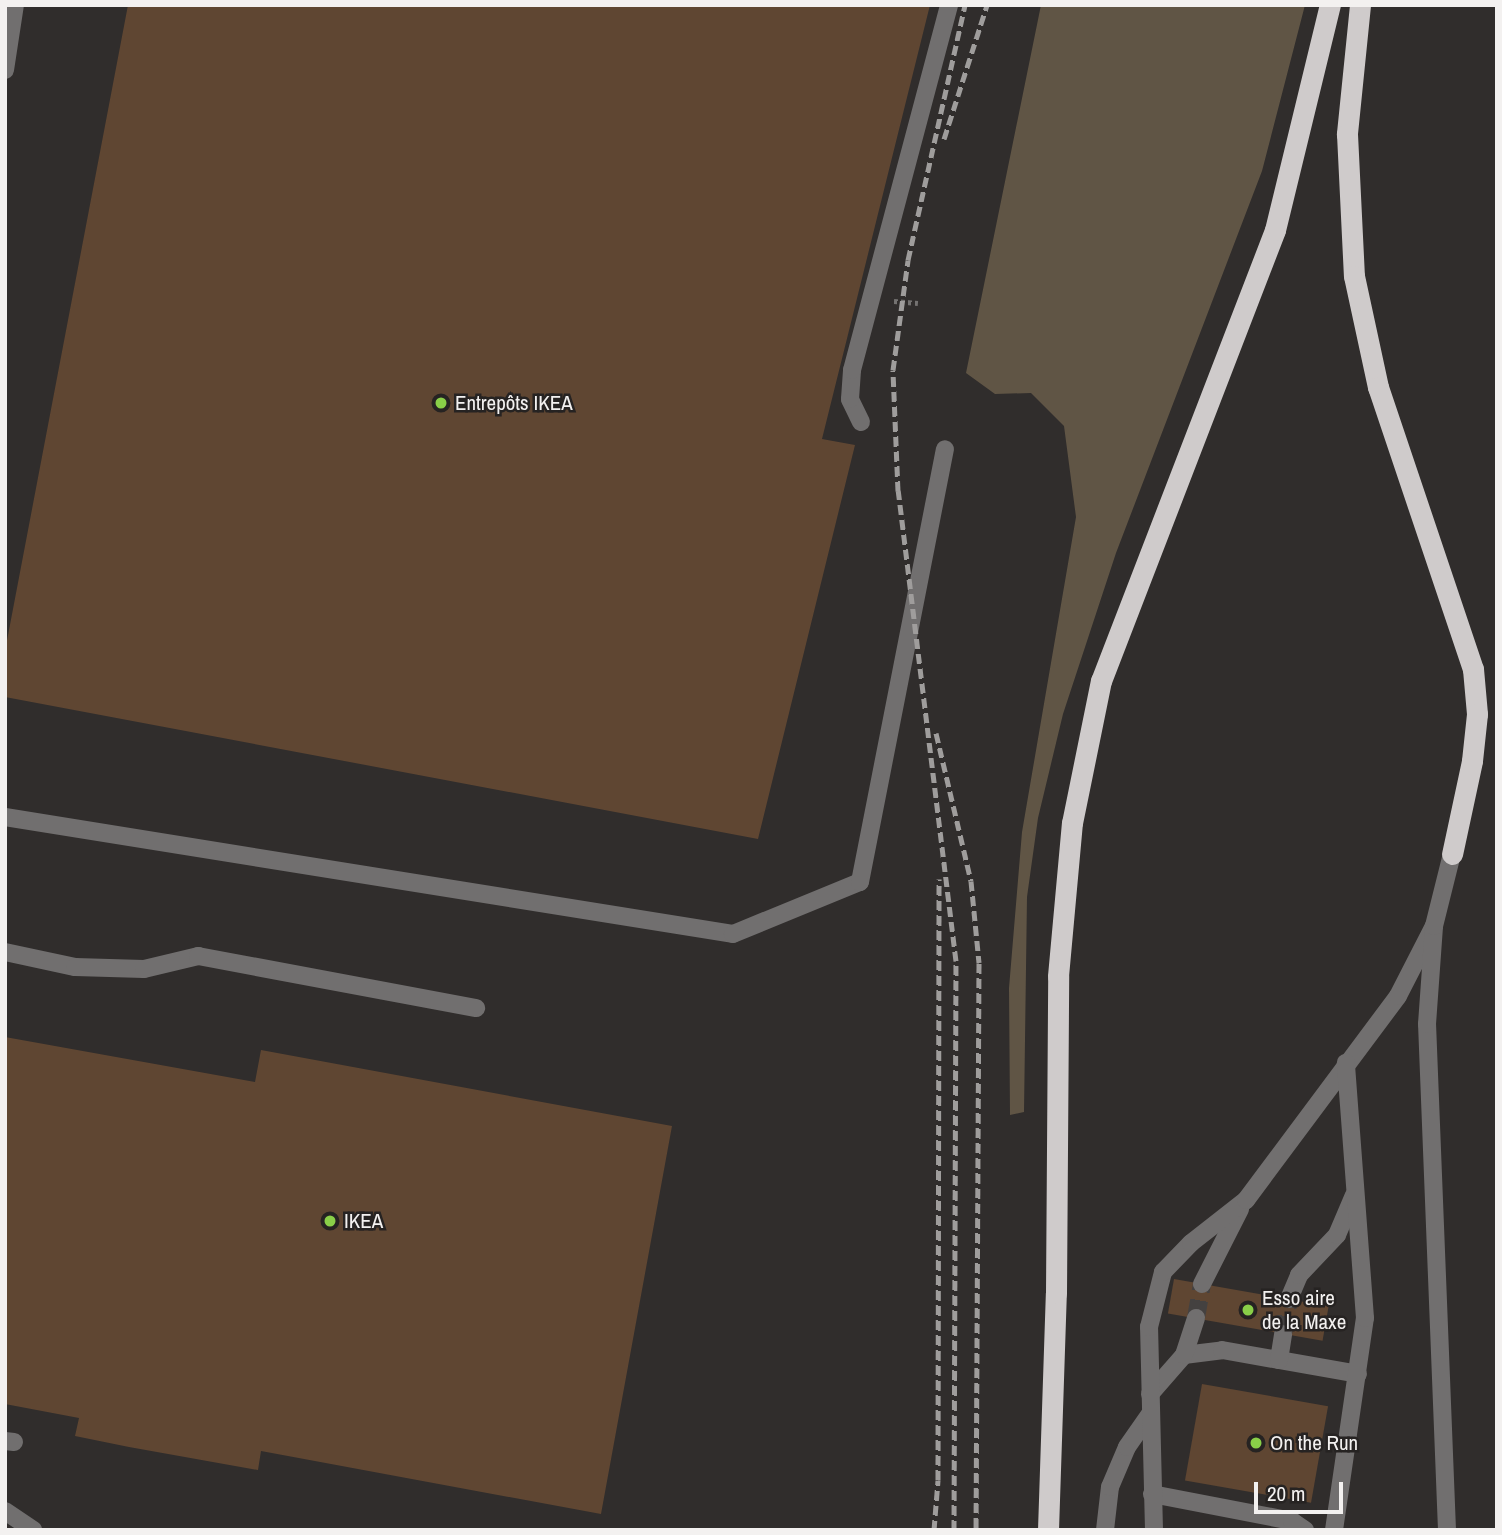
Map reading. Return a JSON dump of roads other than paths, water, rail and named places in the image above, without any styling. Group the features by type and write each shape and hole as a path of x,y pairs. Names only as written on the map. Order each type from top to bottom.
{"highway":[{"path":"1048,1530 1056,1293 1058,975 1072,823 1101,681 1275,230 1330,5"},
{"path":"1360,5 1347,134 1354,276 1378,387 1473,669 1477,714 1472,761 1452,855"}],"lane":[{"path":"5,70 15,5"},
{"path":"861,422 850,398 852,370 949,5"},
{"path":"5,817 733,934 860,882 945,449"},
{"path":"1447,1530 1427,1024 1434,926 1452,855"},
{"path":"1202,1284 1246,1200 1398,996 1434,926"},
{"path":"5,952 75,967 144,969 198,956 476,1008"},
{"path":"1334,1530 1365,1318 1346,1063"},
{"path":"1289,1299 1299,1275 1337,1235 1356,1192"},
{"path":"1154,1530 1149,1327 1163,1272 1191,1243 1246,1200"},
{"path":"1150,1394 1184,1355 1196,1318"},
{"path":"1279,1360 1283,1334"},
{"path":"1184,1355 1222,1350 1358,1374"},
{"path":"1105,1530 1110,1486 1127,1447 1150,1414"},
{"path":"1152,1494 1292,1521 1305,1530"},
{"path":"5,1511 33,1530"}],"tunnel":[{"path":"1196,1318 1202,1284"},
{"path":"1283,1334 1289,1299"}],"railway":[{"path":"954,1530 956,961 898,491 893,370 908,260 965,5"},
{"path":"944,139 987,5"},
{"path":"936,733 971,881 979,963 976,1530"},
{"path":"934,1530 938,1480 939,879"}],"place":[{"name":"Entrepôts IKEA","path":"441,403"},
{"name":"IKEA","path":"330,1221"},
{"name":"Esso aire de la Maxe","path":"1248,1310"},
{"name":"On the Run","path":"1256,1443"}]}
